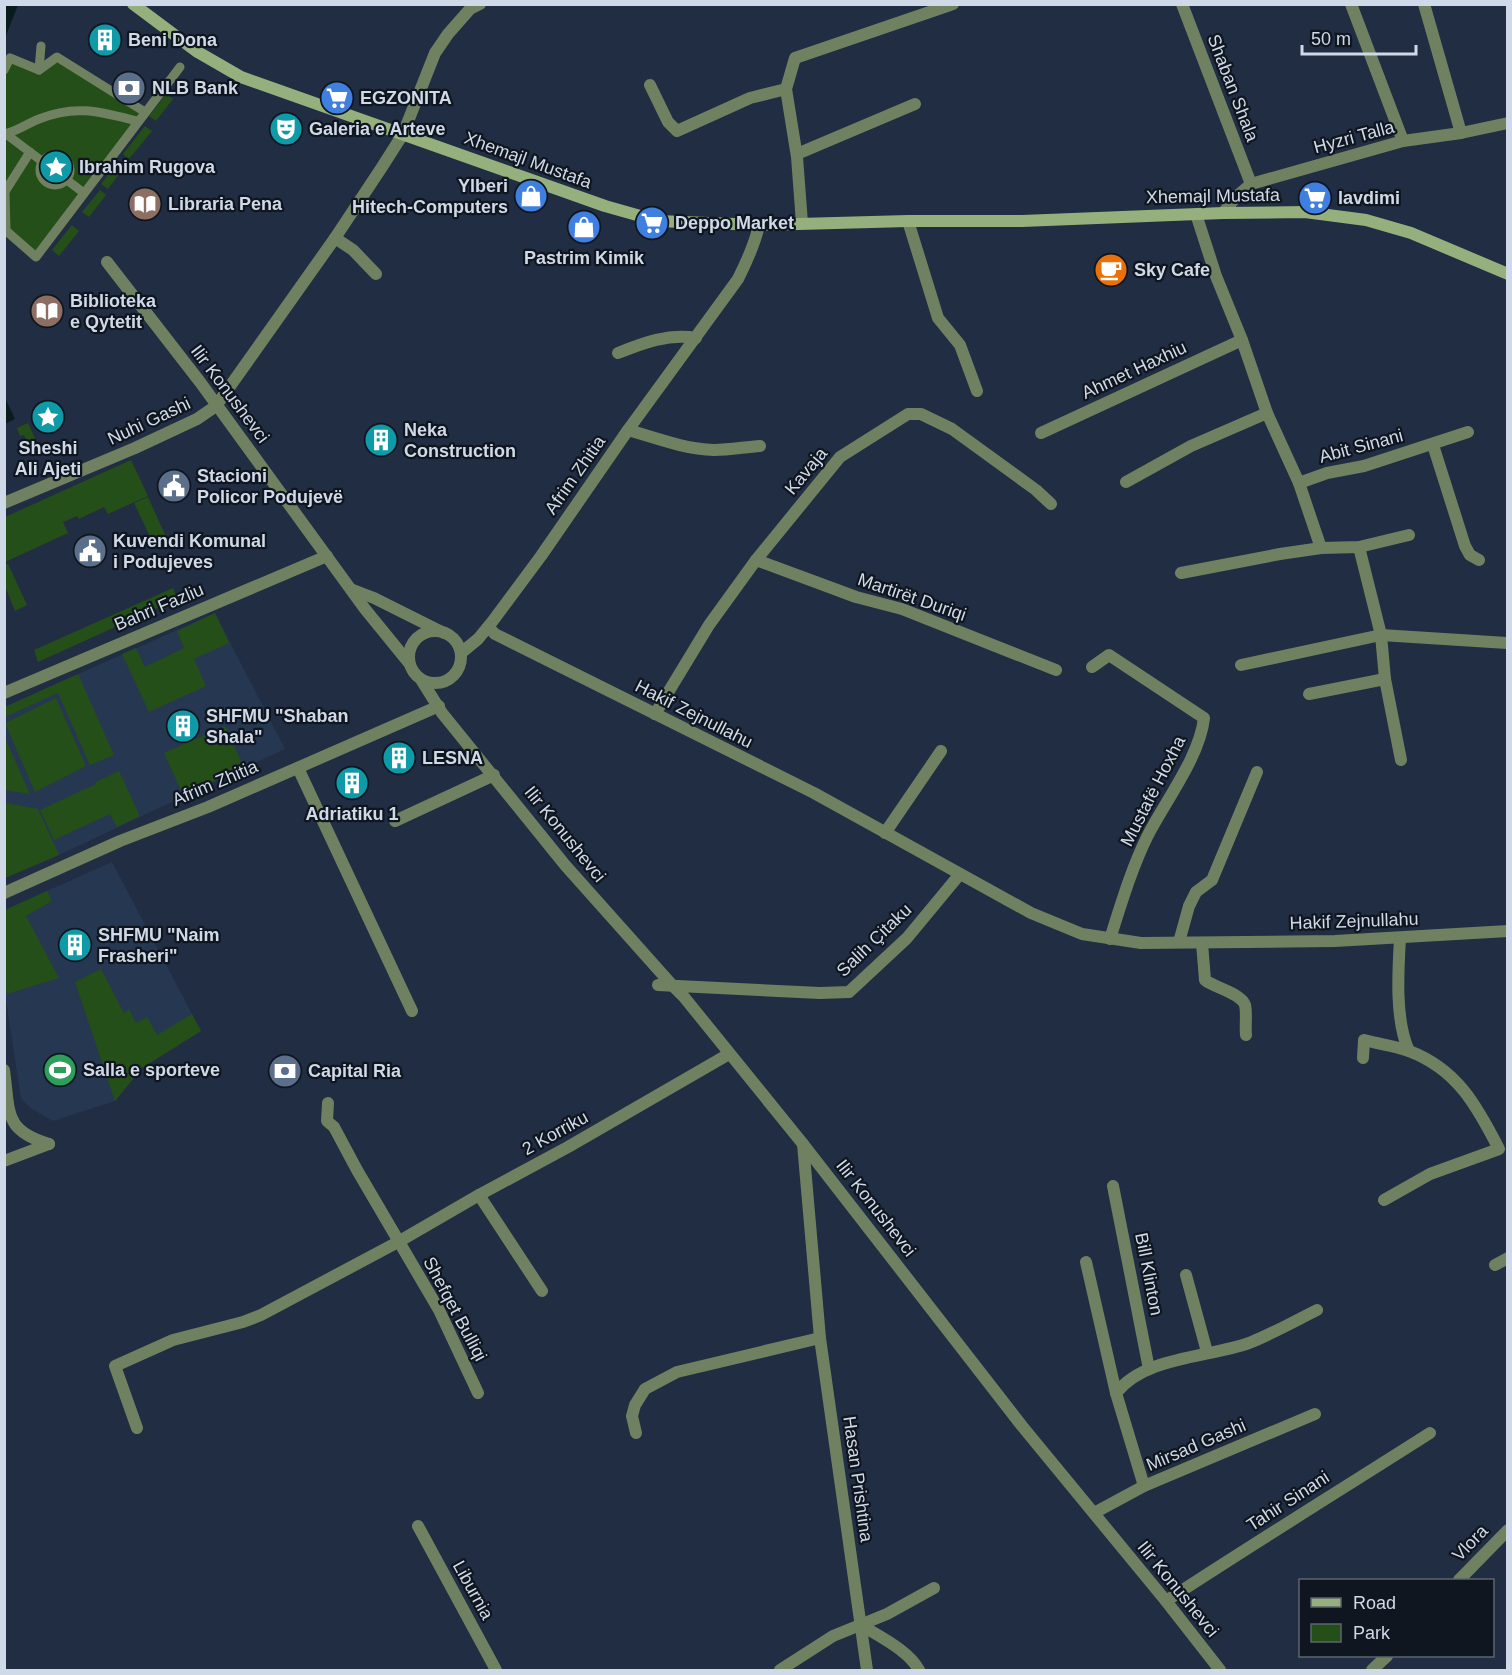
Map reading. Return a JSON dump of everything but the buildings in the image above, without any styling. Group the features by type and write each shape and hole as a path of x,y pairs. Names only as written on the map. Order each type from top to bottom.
{"main road":[{"name":"Xhemajl Mustafa","path":"133,4 196,51 241,77 605,206 658,221 759,225 908,221 1031,221 1305,212 1366,220 1435,242 1508,274"}],"street":[{"path":"802,223 796,154 786,88 795,58 953,4"},
{"name":"Shaban Shala","path":"1182,4 1251,184"},
{"path":"1351,4 1403,141"},
{"path":"1424,4 1461,133"},
{"name":"Nuhi Gashi","path":"4,503 135,448 196,419 216,406 335,238 403,134 435,53 472,6"},
{"path":"39,70 41,46"},
{"path":"39,70 57,57 145,112"},
{"path":"4,70 10,58 39,70"},
{"path":"30,152 5,193 5,230 36,256 180,67"},
{"path":"650,85 668,122 677,131 750,98 786,88"},
{"path":"796,154 915,104"},
{"path":"5,134 66,110 94,110 137,122"},
{"name":"Hyzri Talla","path":"1223,213 1251,184 1403,141 1461,133 1508,123"},
{"path":"5,134 84,193"},
{"path":"52,155 65,159 70,167 66,179 62,184 47,183 40,174 42,162 52,155"},
{"path":"1196,214 1216,276 1242,340 1267,413 1299,483 1322,548"},
{"path":"908,221 938,318 960,345 976,391"},
{"name":"Afrim Zhitia","path":"461,653 488,627 541,556 628,430 738,279 749,258 759,225"},
{"path":"335,238 353,250 376,274"},
{"name":"Ilir Konushevci","path":"107,262 365,609 409,663"},
{"path":"618,353 659,339 681,335 696,338"},
{"name":"Ahmet Haxhiu","path":"1041,433 1242,340"},
{"path":"1126,482 1191,446 1267,413"},
{"name":"Kavaja","path":"655,714 709,626 756,560 840,457 908,414 921,414 952,429 1036,489 1051,504"},
{"name":"Afrim Zhitia","path":"628,430 670,443 697,448 714,450 760,446"},
{"name":"Abit Sinani","path":"1299,483 1327,472 1364,466 1468,432"},
{"path":"1433,444 1465,546 1470,555 1479,560"},
{"path":"1181,573 1280,554 1322,548 1359,547 1409,535"},
{"path":"1359,547 1381,635 1385,679 1401,760"},
{"name":"Bahri Fazliu","path":"4,693 327,556"},
{"name":"Martirët Duriqi","path":"756,560 856,597 902,609 1056,670"},
{"path":"352,590 374,598 455,640 461,653 459,670 445,688 439,706"},
{"name":"Hakif Zejnullahu","path":"488,627 495,634 814,794 1047,920 1082,934 1140,943 1202,943 1400,939 1508,932"},
{"path":"439,706 409,663 411,647 421,635 436,631 444,633"},
{"path":"1241,665 1381,635 1508,643"},
{"name":"Mustafë Hoxha","path":"1092,667 1109,655 1204,718 1196,749 1147,837 1110,939"},
{"path":"422,681 439,684 453,676"},
{"path":"1309,694 1385,679"},
{"name":"Afrim Zhitia","path":"4,893 120,841 208,807 439,706"},
{"name":"Ilir Konushevci","path":"439,706 442,714 577,878 684,997 803,1144 1022,1426 1166,1601 1220,1671"},
{"path":"885,832 941,751"},
{"path":"298,768 412,1011"},
{"path":"1179,942 1192,899 1196,892 1212,880 1257,772"},
{"path":"395,821 494,776"},
{"name":"Salih Çitaku","path":"658,985 820,993 849,992 907,938 960,874"},
{"path":"1400,939 1399,983 1402,1037 1409,1051"},
{"path":"1202,943 1205,980 1238,997 1245,1005 1246,1035"},
{"path":"1363,1058 1364,1040 1409,1051 1436,1065 1453,1079 1476,1105 1499,1149 1430,1174 1384,1200"},
{"name":"2 Korriku","path":"137,1428 115,1366 173,1340 243,1322 261,1315 398,1242 729,1054"},
{"path":"4,1070 10,1115 17,1128 28,1138 49,1144 4,1161"},
{"path":"328,1103 327,1121 334,1127 398,1242"},
{"name":"Hasan Prishtina","path":"803,1144 819,1338 867,1671"},
{"name":"Bill Klinton","path":"1113,1186 1149,1369"},
{"path":"478,1195 542,1291"},
{"name":"Shefqet Bulliqi","path":"398,1242 439,1310 478,1394"},
{"path":"1495,1265 1508,1258"},
{"path":"1086,1262 1116,1393 1144,1486"},
{"path":"1186,1275 1207,1352"},
{"path":"1116,1393 1126,1380 1149,1369 1207,1352 1249,1343 1317,1310"},
{"path":"636,1433 632,1416 645,1389 677,1372 819,1338"},
{"name":"Mirsad Gashi","path":"1094,1513 1144,1486 1315,1414"},
{"name":"Tahir Sinani","path":"1166,1601 1430,1433"},
{"name":"Liburnia","path":"418,1526 496,1671"},
{"name":"Vlora","path":"1461,1579 1508,1530"},
{"path":"780,1671 833,1636 887,1614 934,1588"},
{"path":"861,1625 894,1646 916,1665 919,1671"},
{"path":"1372,1671 1386,1657"}],"shaded area":[{"path":"4,5 18,5 5,38"},
{"path":"5,398 15,419 5,424 4,423"},
{"path":"215,613 285,749 5,878 4,707"},
{"path":"112,862 201,1031 142,1068 115,1101 53,1121 32,1109 21,1099 6,1000 4,910"}],"green space":[{"path":"57,57 145,112 36,257 6,230 4,70 10,58 39,70","holes":["52,155 67,162 69,175 67,179 56,185 45,181 40,167 46,158"]},
{"path":"166,94 173,99 156,121 149,116"},
{"path":"145,126 152,131 129,159 123,154"},
{"path":"119,161 125,166 108,189 101,184"},
{"path":"100,190 106,195 89,217 82,212"},
{"path":"72,225 79,231 59,256 52,250"},
{"path":"28,423 38,445 30,448 24,435 20,436 17,428"},
{"path":"131,460 148,496 108,514 104,507 79,519 77,516 63,522 68,533 5,562 5,517"},
{"path":"148,497 168,541 155,547 134,503"},
{"path":"8,564 27,605 15,611 5,586 5,565"},
{"path":"173,588 177,599 38,662 34,650"},
{"path":"215,613 229,643 194,659 206,686 149,712 122,654 136,648 145,667 184,648 177,631"},
{"path":"78,674 114,755 90,765 58,693 5,717 5,707"},
{"path":"56,698 86,766 35,792 5,723"},
{"path":"225,726 244,768 183,795 164,753"},
{"path":"5,738 30,794 5,790"},
{"path":"119,771 140,816 117,827 110,814 54,840 40,810"},
{"path":"5,803 38,809 59,855 5,878"},
{"path":"47,891 52,901 26,916 59,978 7,994 4,976 5,910"},
{"path":"101,969 124,1013 129,1009 136,1023 147,1017 157,1035 192,1014 201,1031 142,1068 115,1101 75,982"}],"place":[{"name":"Beni Dona","path":"105,40"},
{"name":"NLB Bank","path":"129,88"},
{"name":"EGZONITA","path":"337,98"},
{"name":"Galeria e Arteve","path":"286,129"},
{"name":"Ibrahim Rugova","path":"56,167"},
{"name":"Ylberi Hitech-Computers","path":"531,196"},
{"name":"lavdimi","path":"1315,198"},
{"name":"Libraria Pena","path":"145,204"},
{"name":"Deppo Market","path":"652,223"},
{"name":"Pastrim Kimik","path":"584,227"},
{"name":"Sky Cafe","path":"1111,270"},
{"name":"Biblioteka e Qytetit","path":"47,311"},
{"name":"Sheshi Ali Ajeti","path":"48,417"},
{"name":"Neka Construction","path":"381,440"},
{"name":"Stacioni Policor Podujevë","path":"174,486"},
{"name":"Kuvendi Komunal i Podujeves","path":"90,551"},
{"name":"SHFMU \"Shaban Shala\"","path":"183,726"},
{"name":"LESNA","path":"399,758"},
{"name":"Adriatiku 1","path":"352,783"},
{"name":"SHFMU \"Naim Frasheri\"","path":"75,945"},
{"name":"Salla e sporteve","path":"60,1070"},
{"name":"Capital Ria","path":"285,1071"}]}
